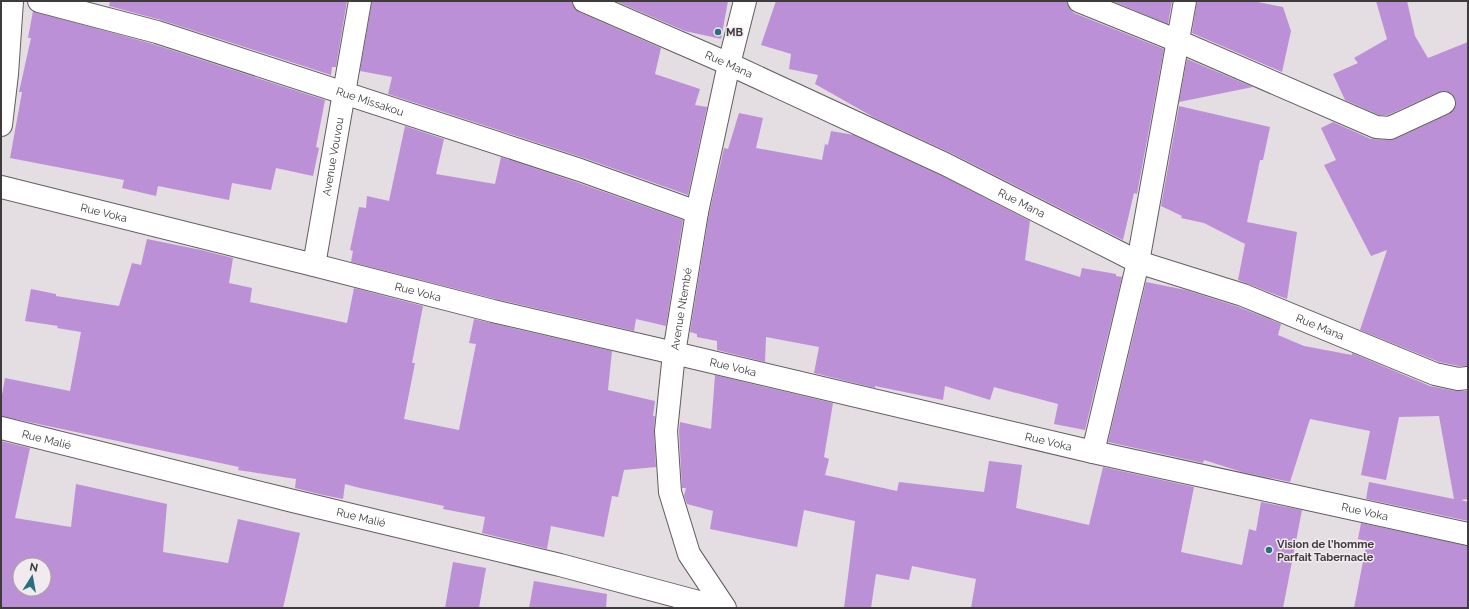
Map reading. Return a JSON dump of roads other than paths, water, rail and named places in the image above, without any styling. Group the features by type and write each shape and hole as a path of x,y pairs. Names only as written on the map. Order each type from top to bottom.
{"street":[{"path":"1,125 7,74 12,1"},
{"name":"Rue Missakou","path":"39,1 157,32 580,170 697,212"},
{"name":"Avenue Vouvou","path":"314,265 360,1"},
{"name":"Rue Mana","path":"584,1 729,64 945,164 1138,262 1243,295 1435,374 1458,379 1468,378"},
{"name":"Avenue Ntembé","path":"725,608 689,554 670,492 666,431 674,353 697,212 729,64 745,1"},
{"path":"1079,1 1178,41 1376,127 1390,128 1444,104"},
{"path":"1093,452 1138,262 1185,1"},
{"name":"Rue Voka","path":"1,187 493,311 1093,452 1468,534"},
{"name":"Rue Malié","path":"1,428 293,501 560,565 721,608"}],"place":[{"name":"MB","path":"718,32"},
{"name":"Vision de l'homme Parfait Tabernacle","path":"1269,550"}]}
